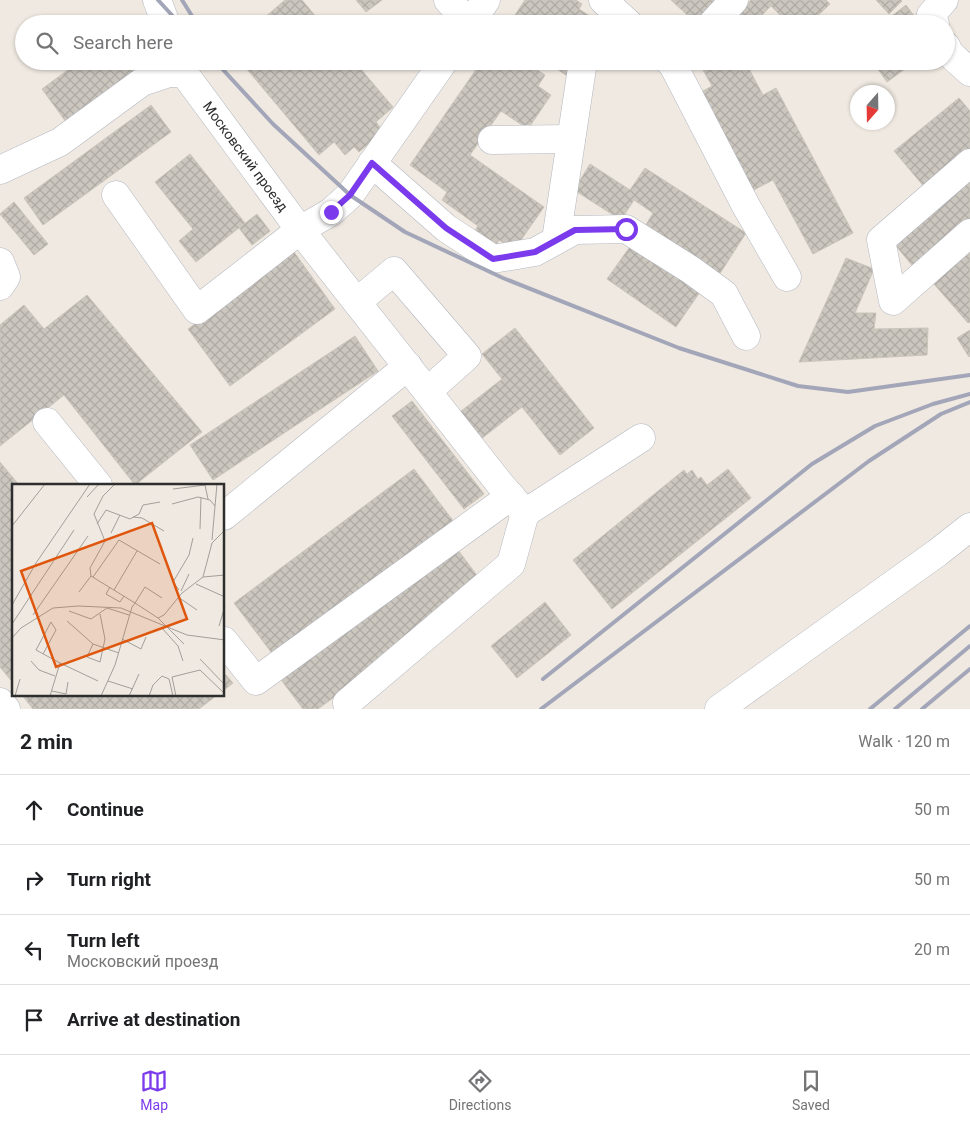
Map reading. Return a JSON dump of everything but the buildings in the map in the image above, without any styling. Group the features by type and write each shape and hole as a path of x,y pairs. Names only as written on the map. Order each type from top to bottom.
{"street":[{"path":"157,0 163,15"},
{"path":"448,0 462,15"},
{"path":"476,15 486,0"},
{"path":"720,15 734,0"},
{"path":"606,7 617,15"},
{"path":"955,58 970,72"},
{"name":"Московский проезд","path":"1,168 60,142 142,82 176,70"},
{"name":"Московский проезд","path":"184,70 300,230 518,504"},
{"path":"116,196 197,310 300,230 331,212 350,195 438,70"},
{"path":"556,240 582,70"},
{"path":"677,70 746,206 787,277"},
{"path":"492,140 572,139"},
{"path":"372,163 446,228 493,259 535,252 575,230 626,229 724,294 746,336"},
{"path":"970,163 881,240 893,301 970,233"},
{"path":"0,262 6,277 0,286"},
{"path":"357,302 394,271 467,356 428,391"},
{"path":"225,515 408,366"},
{"path":"47,422 97,484"},
{"path":"225,642 256,681 518,504 642,438"},
{"path":"348,709 347,703 511,564 518,504"},
{"path":"719,709 937,553 970,527"},
{"path":"0,702 6,709"}],"railway":[{"path":"158,0 172,15"},
{"path":"182,0 191,15"},
{"path":"223,70 273,124 350,195 405,232 503,278 679,348 798,386 848,392 970,375"},
{"path":"543,679 812,464 875,426 933,404 970,394"},
{"path":"541,709 869,461 941,414 970,402"},
{"path":"870,709 970,626"},
{"path":"895,709 970,646"},
{"path":"922,709 970,669"}],"route":[{"path":"331,212 350,195 372,163 446,228 493,259 535,252 575,230 626,229"}]}
